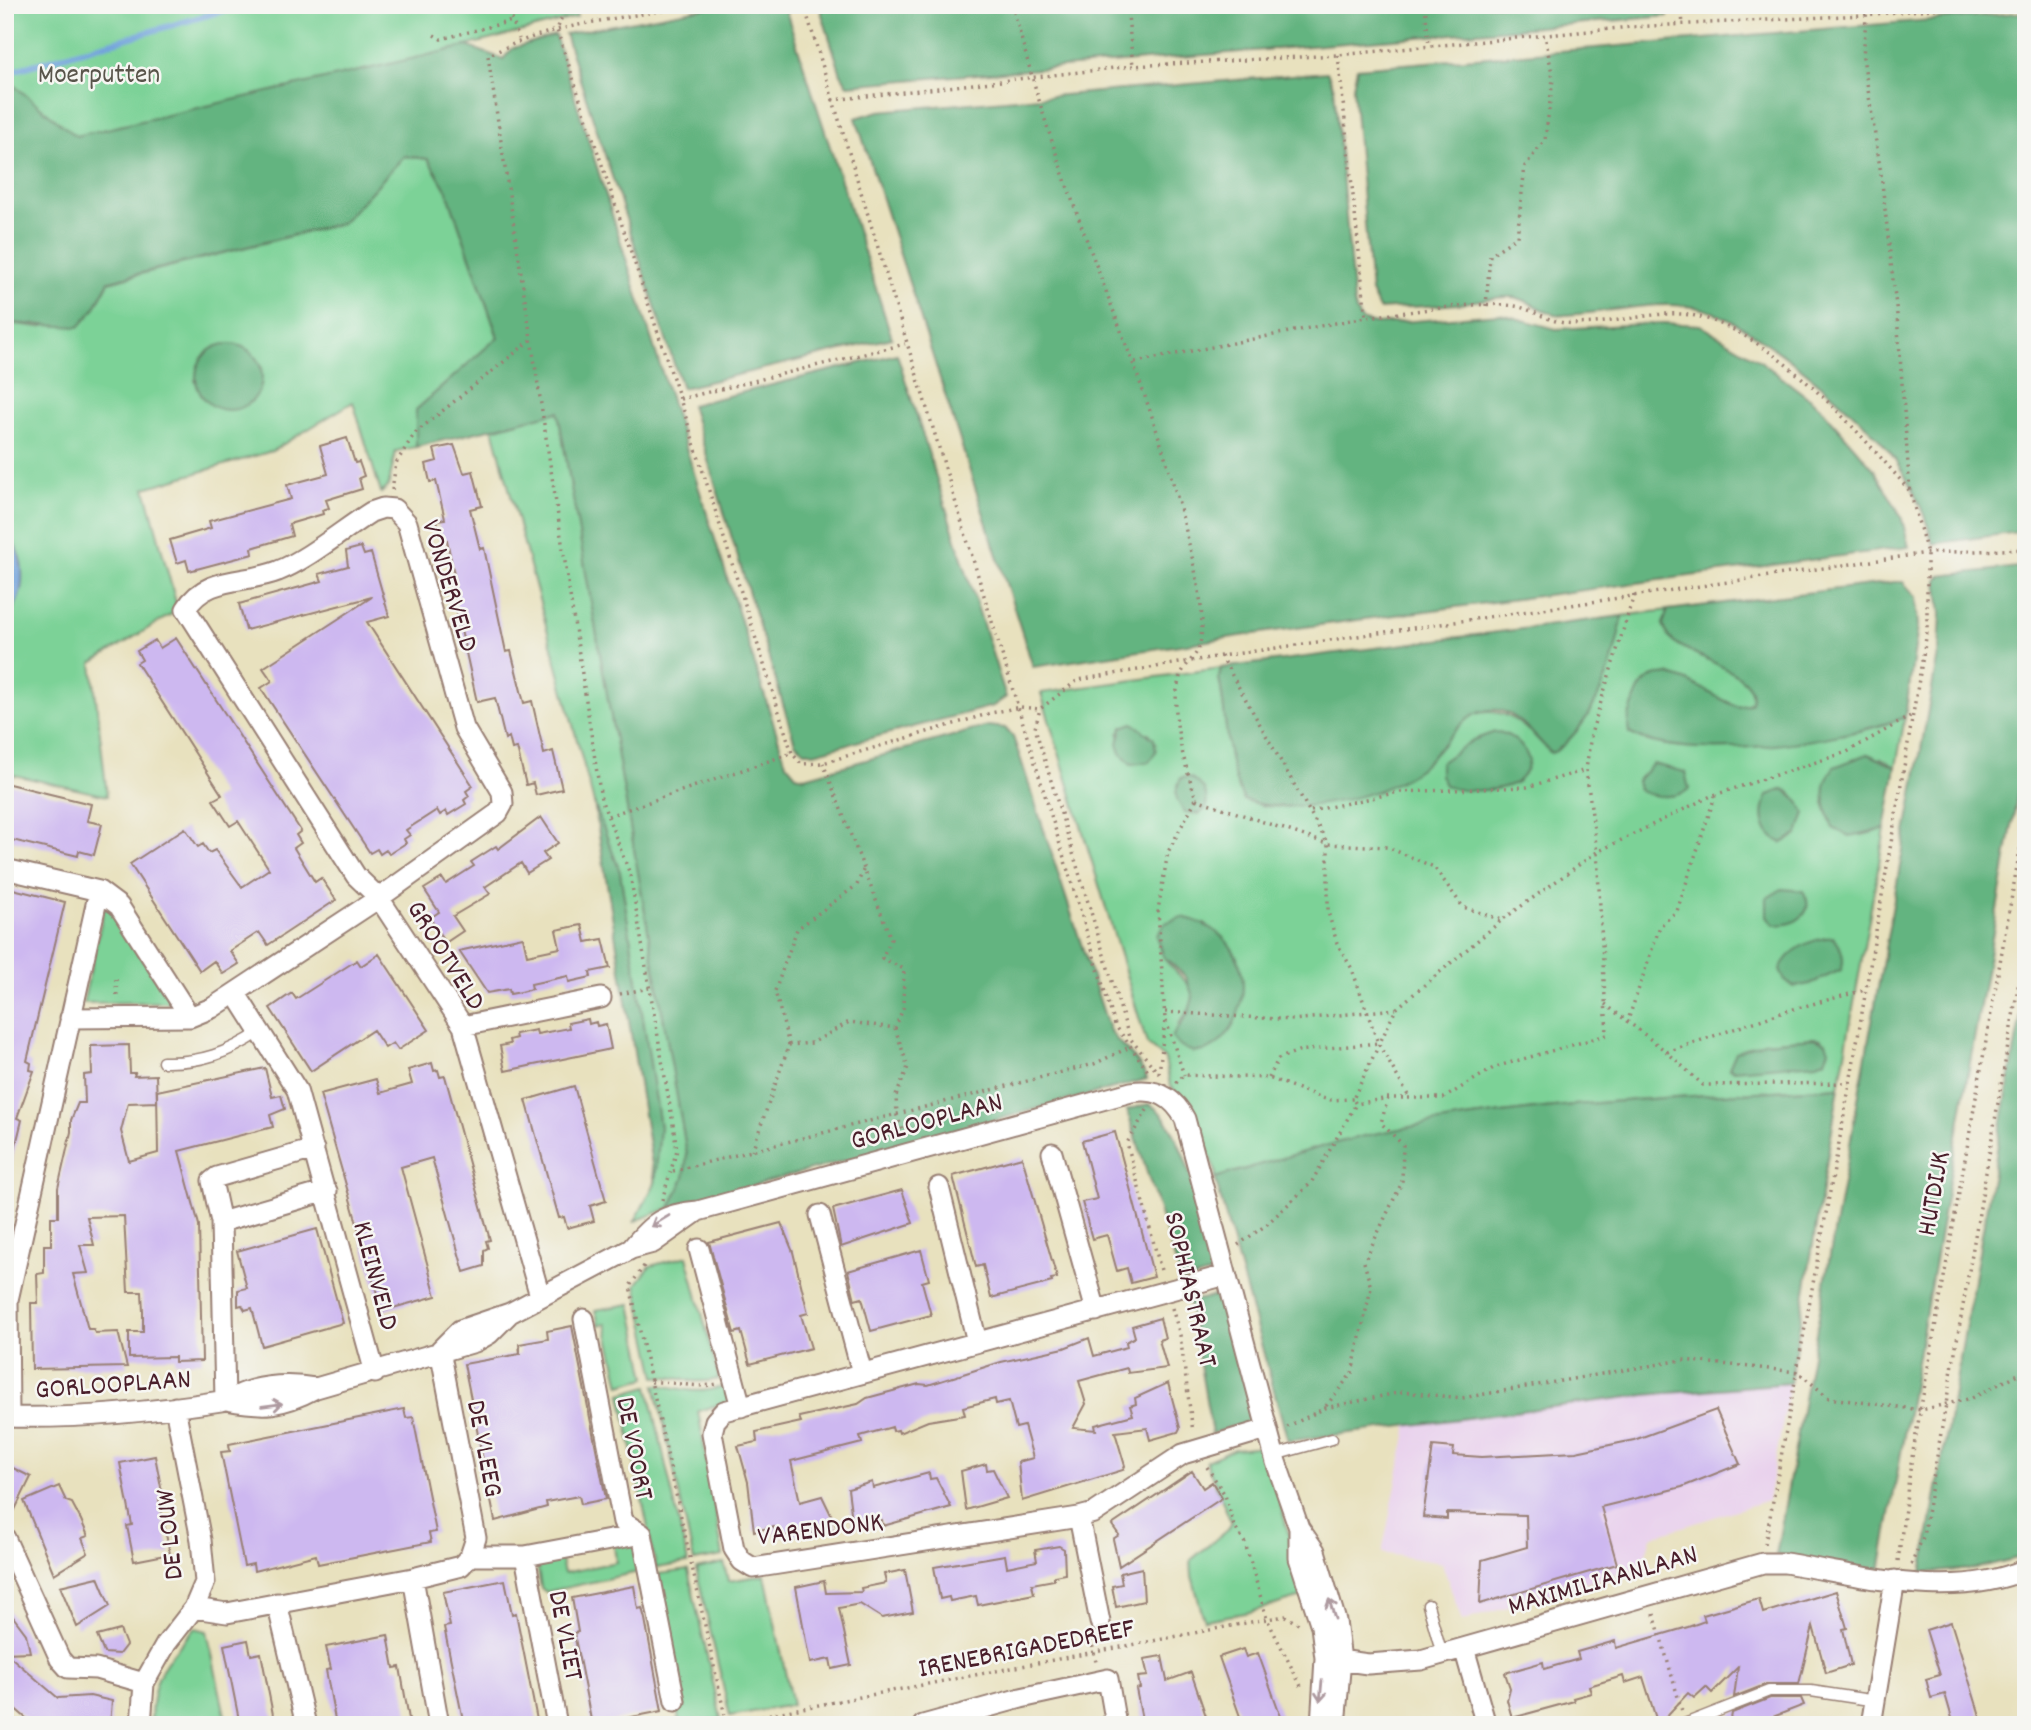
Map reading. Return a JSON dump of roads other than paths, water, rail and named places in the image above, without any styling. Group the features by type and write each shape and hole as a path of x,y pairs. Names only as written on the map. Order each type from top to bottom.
{"street":[{"name":"VONDERVELD","path":"389,508 401,514 407,523 464,727 502,792 503,804 498,813 379,898 356,876 186,609 195,595 215,586 279,571 371,512 389,508"},
{"path":"5,869 99,891 119,905 190,1017"},
{"path":"7,1417 7,1300 99,891"},
{"name":"GROOTVELD","path":"70,1018 190,1017 236,994 379,898 463,1026 540,1296"},
{"name":"KLEINVELD","path":"236,994 298,1090 375,1373"},
{"path":"463,1026 601,998"},
{"name":"GORLOOPLAAN","path":"7,1417 93,1416 175,1407 225,1400 252,1390 289,1383 316,1388 375,1373 440,1350 475,1342 489,1334 510,1313 631,1249 667,1236 698,1211 1131,1092 1162,1090"},
{"name":"SOPHIASTRAAT","path":"1162,1090 1185,1119 1270,1440 1299,1528 1315,1551 1336,1621 1333,1659 1321,1725"},
{"path":"225,1400 221,1222 212,1181 217,1177 314,1149"},
{"path":"1052,1153 1096,1311"},
{"path":"939,1187 977,1342"},
{"name":"KLEINVELD","path":"221,1222 327,1191"},
{"path":"820,1215 862,1373"},
{"path":"699,1249 741,1407"},
{"name":"VARENDONK","path":"1223,1266 1167,1293 724,1412 715,1421 712,1433 734,1549 742,1561 753,1567 1079,1517 1094,1513 1195,1448 1270,1440"},
{"name":"DE VOORT","path":"584,1319 623,1522 642,1534 676,1700"},
{"name":"DE VLEEG","path":"440,1350 475,1538 470,1556"},
{"name":"DE LOUW","path":"141,1725 144,1683 166,1644 194,1608 205,1582 201,1540 175,1407"},
{"path":"1079,1517 1100,1619"},
{"name":"DE VLIET","path":"194,1608 227,1613 413,1578 461,1566 470,1556 525,1556 642,1534"},
{"path":"5,1538 60,1659 68,1668 96,1670 144,1683"},
{"name":"DE VLIET","path":"525,1556 557,1725"},
{"name":"MAXIMILIAANLAAN","path":"1333,1659 1368,1664 1421,1660 1763,1563 1785,1563 1895,1580 1974,1584 2008,1577 2026,1569"},
{"path":"413,1578 439,1725"},
{"path":"1871,1725 1895,1580"},
{"path":"277,1604 306,1725"},
{"path":"1464,1648 1486,1725"},
{"name":"SOPHIASTRAAT","path":"1333,1659 1335,1725"},
{"path":"923,1725 1021,1698 1108,1679 1116,1725"}],"lane":[{"path":"163,1062 205,1060 227,1052 260,1032"},
{"path":"1270,1440 1332,1439"},
{"path":"1428,1605 1442,1654"},
{"path":"1684,1724 1769,1691 1811,1691 1875,1701"}],"water":[{"path":"5,533 18,553 22,576 18,599 5,619"}],"waterway":[{"path":"5,73 243,5"}],"park label":[{"name":"Moerputten","path":"99,72"}]}
